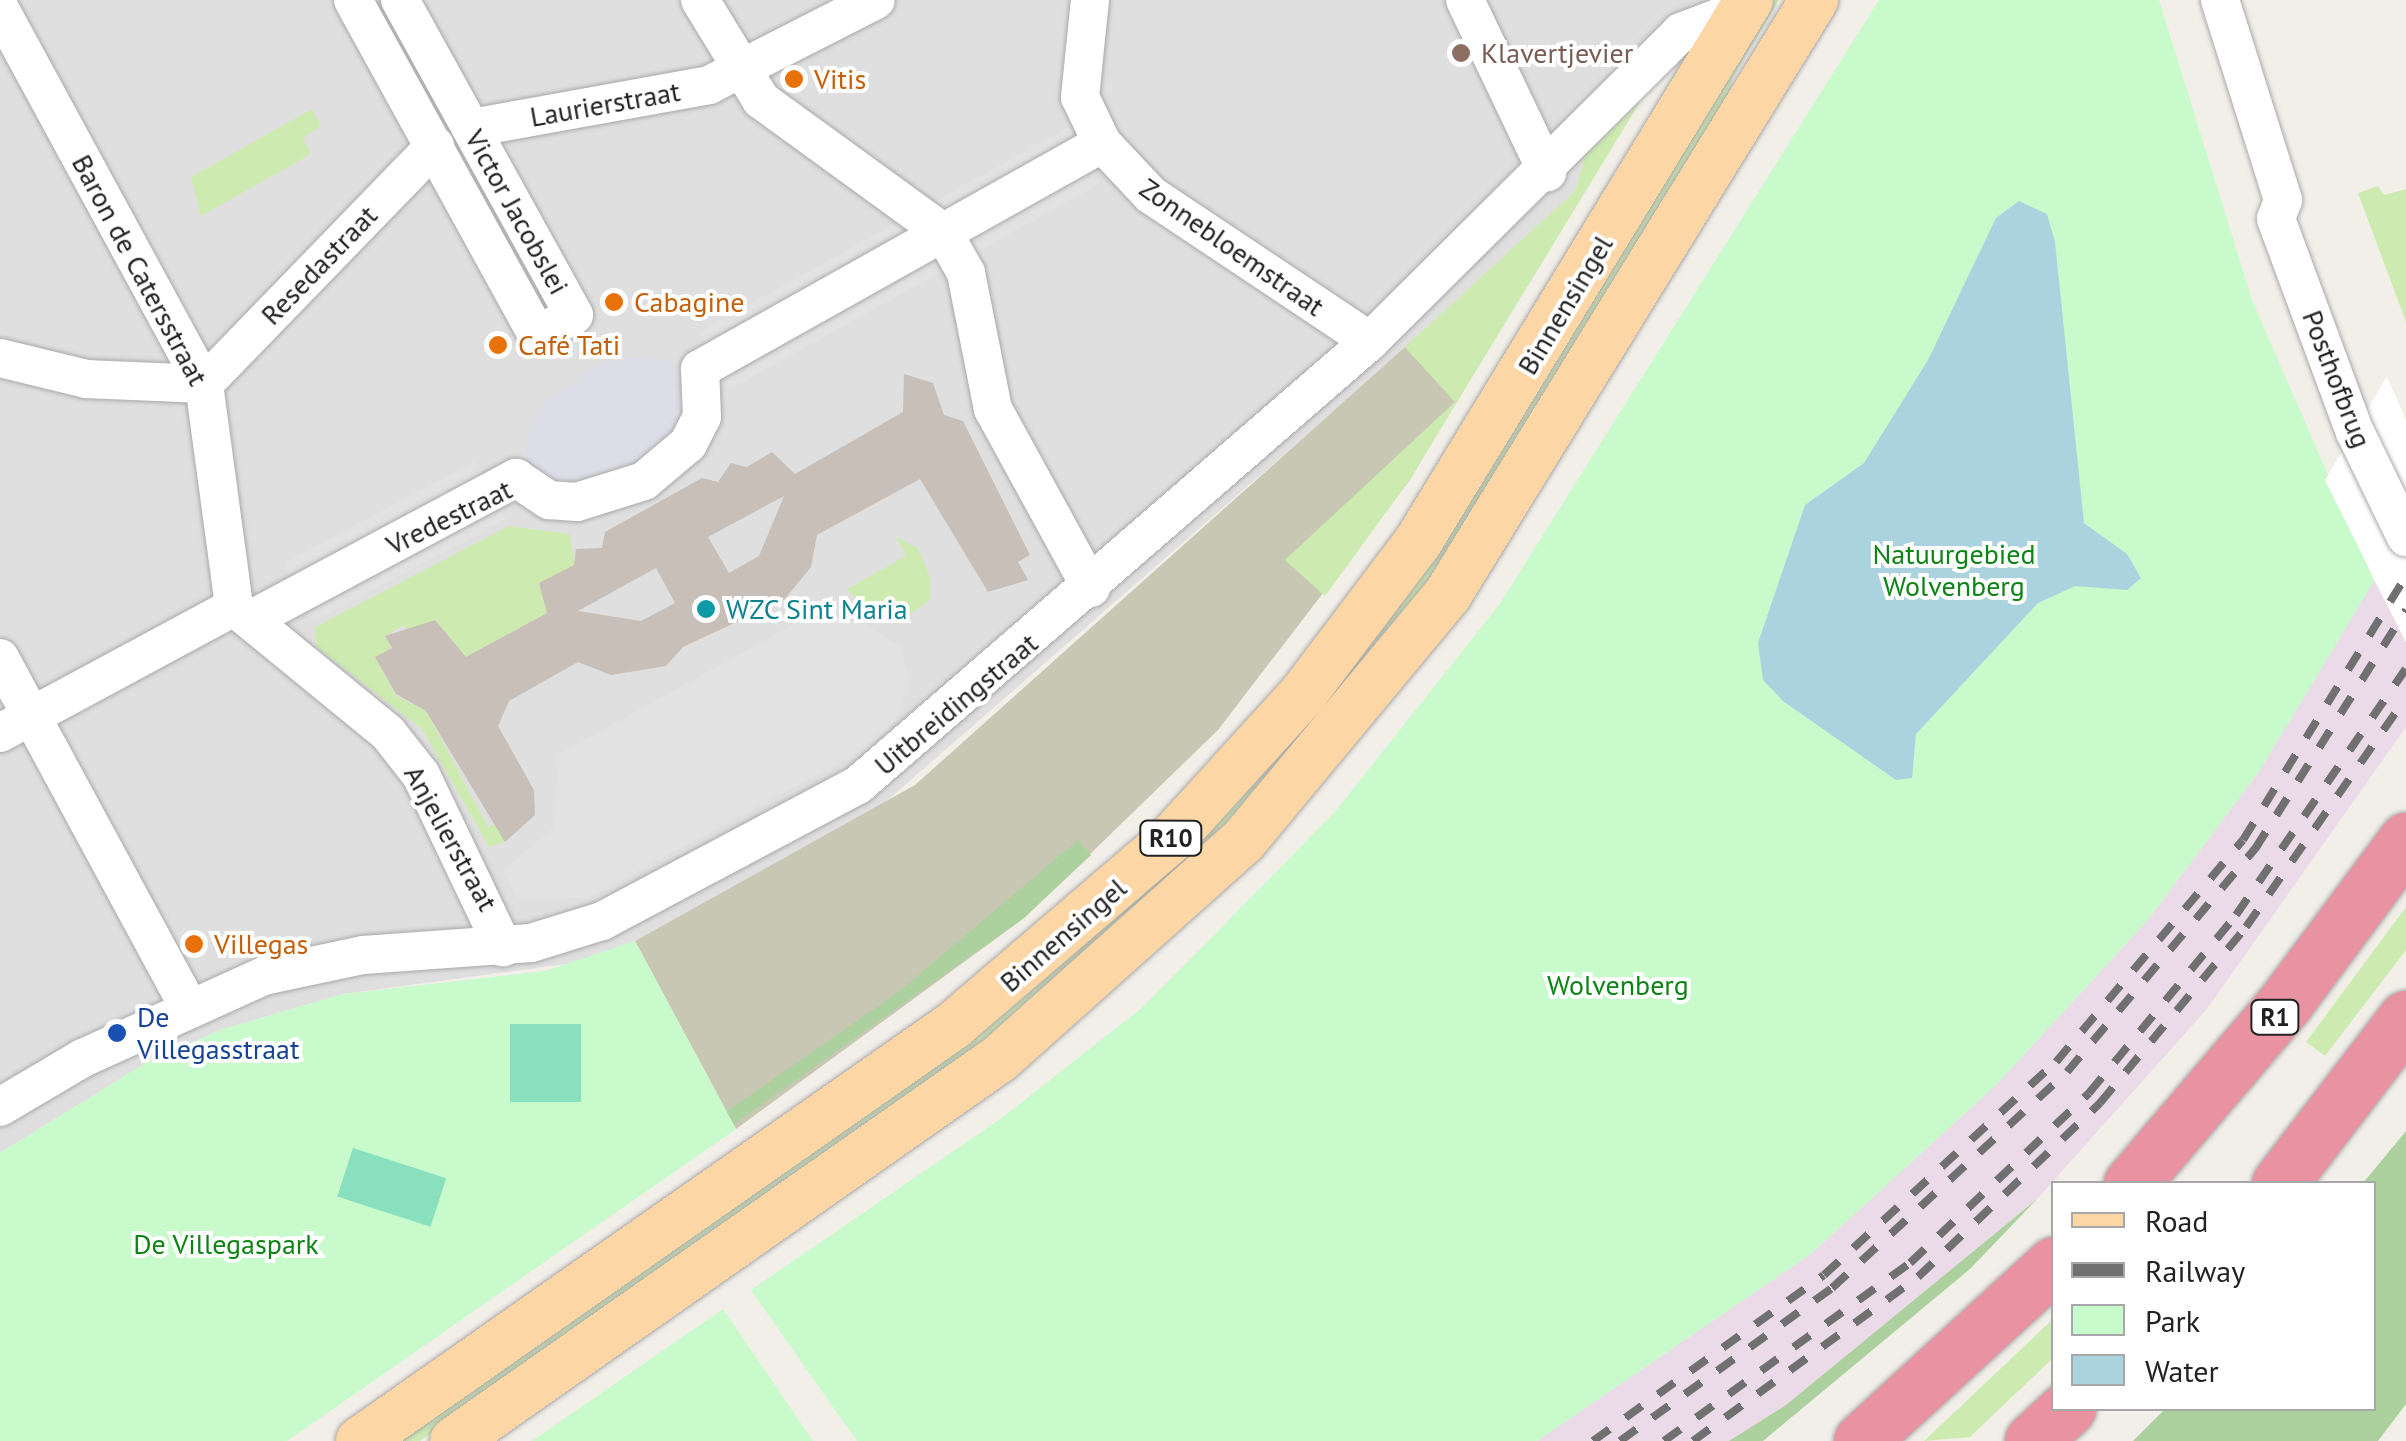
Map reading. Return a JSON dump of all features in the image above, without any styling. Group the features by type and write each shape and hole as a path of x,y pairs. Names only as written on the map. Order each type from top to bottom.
{"highway":[{"name":"R1","path":"2134,1181 2286,1004 2406,840"},
{"path":"2281,1181 2406,1018"},
{"path":"1861,1441 2051,1267"},
{"path":"2032,1441 2065,1411"}],"main road":[{"name":"Binnensingel","path":"454,1441 999,1059 1232,853 1448,594 1814,0"},
{"name":"Binnensingel","path":"360,1441 954,1025 1172,838 1303,694 1418,542 1746,4"}],"street":[{"name":"Victor Jacobslei","path":"353,0 537,335 574,314 400,0"},
{"path":"700,0 736,72 943,232 966,273 993,409 1091,588"},
{"name":"Laurierstraat","path":"471,128 709,85 876,0"},
{"name":"Zonnebloemstraat","path":"1090,0 1080,97 1102,144 1151,195 1370,342"},
{"path":"1465,0 1547,172"},
{"name":"Posthofbrug","path":"2195,0 2255,193 2276,218 2355,432 2406,537"},
{"name":"Posthofbrug","path":"2220,0 2283,200 2276,218"},
{"name":"Uitbreidingstraat","path":"0,1107 188,1006 325,961 503,947 652,898 858,785 1091,588 1370,342 1547,172 1681,32 1746,4"},
{"name":"Baron de Catersstraat","path":"0,9 204,384 242,614"},
{"name":"Vredestraat","path":"15,725 516,478 549,500 577,502 644,480 688,444 702,416 700,369 1102,144"},
{"name":"Resedastraat","path":"204,384 435,146"},
{"path":"0,358 86,380 204,384"},
{"name":"Anjelierstraat","path":"242,614 388,733 421,775 503,947"},
{"path":"0,658 15,725 188,1006"}],"shaded area":[{"path":"0,0 1736,0 1682,45 1585,156 1575,191 1484,280 866,819 635,941 574,963 343,994 223,1029 149,1061 0,1153"},
{"path":"1069,127 1101,184 731,389 699,332"},
{"path":"1405,347 1456,402 1409,481 1218,730 1024,918 736,1129 635,941 915,785"},
{"path":"641,356 666,359 685,376 686,421 639,468 571,490 545,484 523,463 535,411 597,365"},
{"path":"475,461 506,519 314,621 283,563"},
{"path":"2374,581 2406,642 2406,727 2207,1009 2037,1199 1786,1405 1729,1441 1537,1441 1812,1253 1997,1084 2147,921 2260,770"},
{"path":"812,614 857,620 898,645 910,675 898,720 863,750 588,898 518,898 502,871 553,828 559,754"}],"green space":[{"path":"1767,0 1779,0 1734,75 1720,123 1453,554 1226,834 1003,1035 420,1441 393,1441 1184,851"},
{"name":"Natuurgebied Wolvenberg","path":"1879,0 2159,0 2252,300 2374,581 2260,770 2147,921 1997,1084 1812,1253 1537,1441 857,1441 751,1290 1003,1117 1143,1007 1334,813 1499,605"},
{"path":"1640,102 1409,481 1325,596 1285,560 1455,402 1405,347 1575,191 1585,156"},
{"path":"312,109 321,126 303,138 311,154 201,216 191,177"},
{"path":"2378,186 2384,195 2406,189 2406,322 2358,193"},
{"path":"509,526 570,534 575,568 539,583 551,611 466,657 403,626 387,635 391,647 377,660 396,696 426,711 488,827 495,824 505,842 489,847 422,729 316,646 315,627"},
{"path":"896,537 918,548 930,577 930,600 901,620 863,609 847,589 906,556"},
{"path":"1078,840 1091,855 1024,918 734,1124 726,1112 897,993"},
{"path":"2406,907 2406,950 2325,1056 2306,1042"},
{"name":"De Villegaspark","path":"635,941 736,1129 287,1441 0,1441 0,1153 149,1061 223,1029 343,994 545,971"},
{"path":"510,1024 581,1024 581,1102 510,1102"},
{"path":"2406,1131 2406,1404 2378,1441 2133,1441 2163,1411 2376,1411 2376,1181 2365,1181"},
{"path":"353,1148 446,1178 430,1227 337,1197"},
{"path":"2037,1199 1970,1269 1763,1441 1729,1441 1786,1405"},
{"path":"723,1309 813,1441 532,1441"},
{"path":"2051,1321 2051,1360 1970,1437 1924,1441"}],"water":[{"path":"2019,201 2047,214 2055,242 2084,523 2127,554 2141,578 2127,590 2075,586 2038,603 1916,734 1912,778 1896,780 1783,701 1763,680 1758,643 1805,505 1864,463 1928,360 1996,218"}],"pier":[{"path":"2387,377 2406,420 2406,642 2325,480"}],"building":[{"name":"WZC Sint Maria","path":"904,374 933,383 944,415 963,421 1030,555 1018,562 1028,580 988,592 920,479 817,535 811,567 784,600 683,647 666,666 611,675 578,662 509,701 498,726 534,790 535,815 505,842 426,711 396,694 375,657 392,648 385,636 435,620 466,657 547,613 539,583 574,565 576,549 602,548 605,532 702,478 718,482 731,463 747,467 772,452 795,474 903,412","holes":["784,496 759,556 729,573 708,537","656,568 675,603 641,621 578,611"]}],"railway":[{"path":"1593,1441 1824,1275 2056,1062 2243,840 2406,576"},
{"path":"1620,1441 1832,1288 2067,1072 2255,849 2406,610"},
{"path":"1664,1441 1910,1263 2089,1093 2236,915 2406,669"},
{"path":"1693,1441 1918,1277 2100,1103 2246,927 2406,698"}],"place":[{"name":"Klavertjevier","path":"1461,53"},
{"name":"Vitis","path":"794,79"},
{"name":"Cabagine","path":"614,302"},
{"name":"Café Tati","path":"498,345"},
{"name":"WZC Sint Maria","path":"706,609"},
{"name":"Villegas","path":"194,944"},
{"name":"De Villegasstraat","path":"117,1033"}],"park label":[{"name":"Wolvenberg","path":"1618,985"}]}
